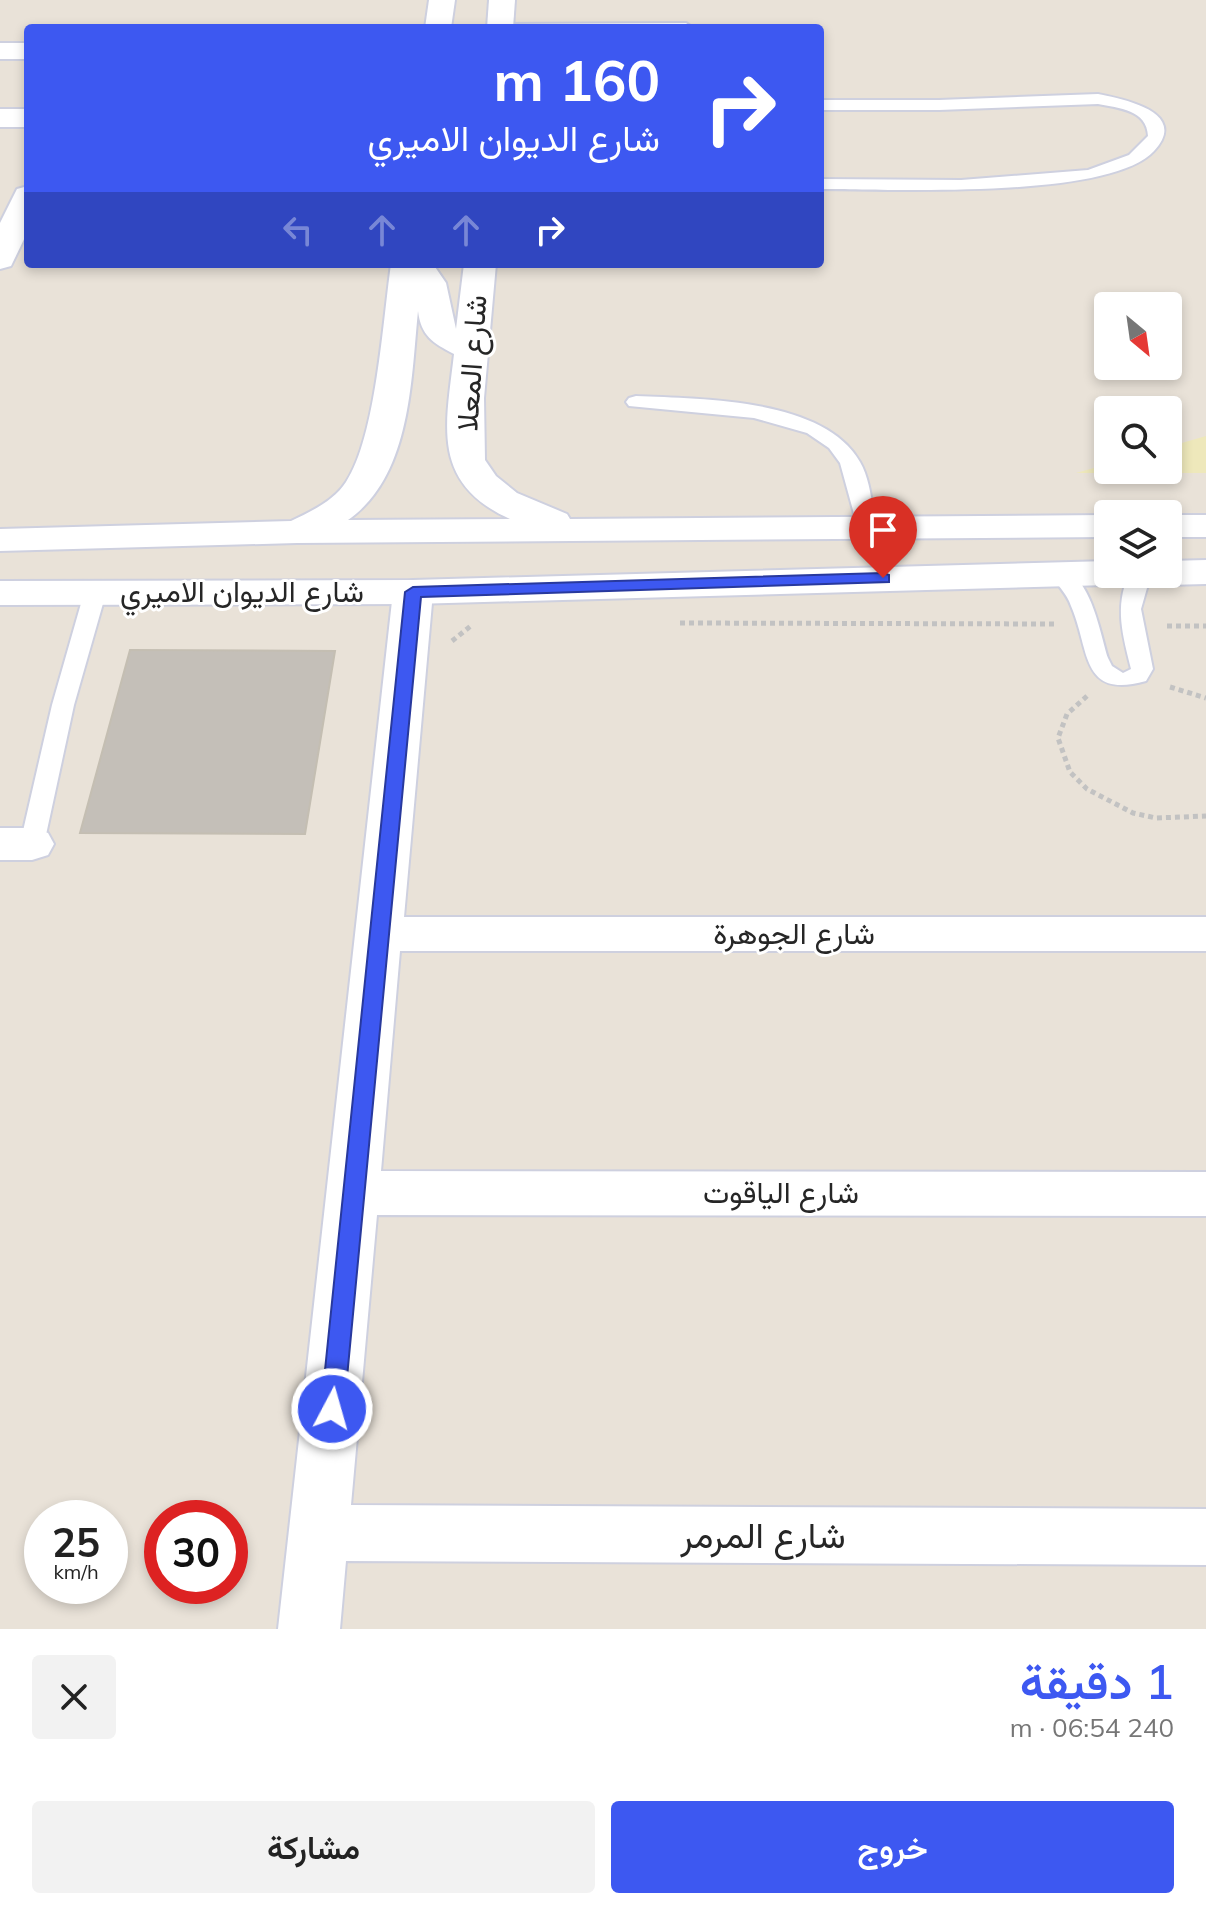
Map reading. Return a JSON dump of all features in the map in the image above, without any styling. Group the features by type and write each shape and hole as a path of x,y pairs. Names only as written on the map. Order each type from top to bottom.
{"street":[{"path":"439,24 442,0"},
{"path":"500,24 502,0"},
{"path":"0,51 24,51"},
{"path":"0,118 24,118"},
{"path":"0,259 24,207"},
{"path":"297,532 342,508 363,486 379,456 406,268"},
{"path":"418,268 433,286 434,318 442,335 473,350"},
{"name":"شارع المعلا","path":"480,268 466,458 489,493 524,514 588,530"},
{"name":"شارع الديوان الاميري","path":"0,540 297,532 1094,526"},
{"path":"1182,526 1206,526"},
{"path":"1182,573 1206,572"},
{"name":"شارع الديوان الاميري","path":"1,598 95,593 413,592 1094,573"},
{"path":"309,1629 413,592"},
{"name":"شارع الجوهرة","path":"381,934 1206,934"},
{"name":"شارع الياقوت","path":"355,1193 1206,1194"},
{"name":"شارع المرمر","path":"319,1533 1206,1537"}],"lane":[{"path":"824,105 952,105 1098,99 1123,103 1145,112 1157,125 1157,131 1150,149 1140,157 1089,175 961,185 824,184"},
{"path":"636,402 740,411 814,430 837,444 851,462 866,528"},
{"path":"1060,574 1083,606 1100,669 1108,677 1121,680 1138,676 1142,669 1129,614 1134,588"},
{"path":"16,844 63,705 95,593"}],"path":[{"path":"448,645 478,620"},
{"path":"672,623 1061,624"},
{"path":"1091,694 1067,714 1058,738 1070,772 1087,789 1133,813 1156,818 1206,816"}],"sand":[{"path":"1206,436 1206,473 1182,473 1182,443"},
{"path":"1094,468 1094,473 1076,473"}],"building":[{"path":"130,650 335,651 305,834 80,833"}],"route":[{"path":"332,1409 413,592 883,578"}]}
